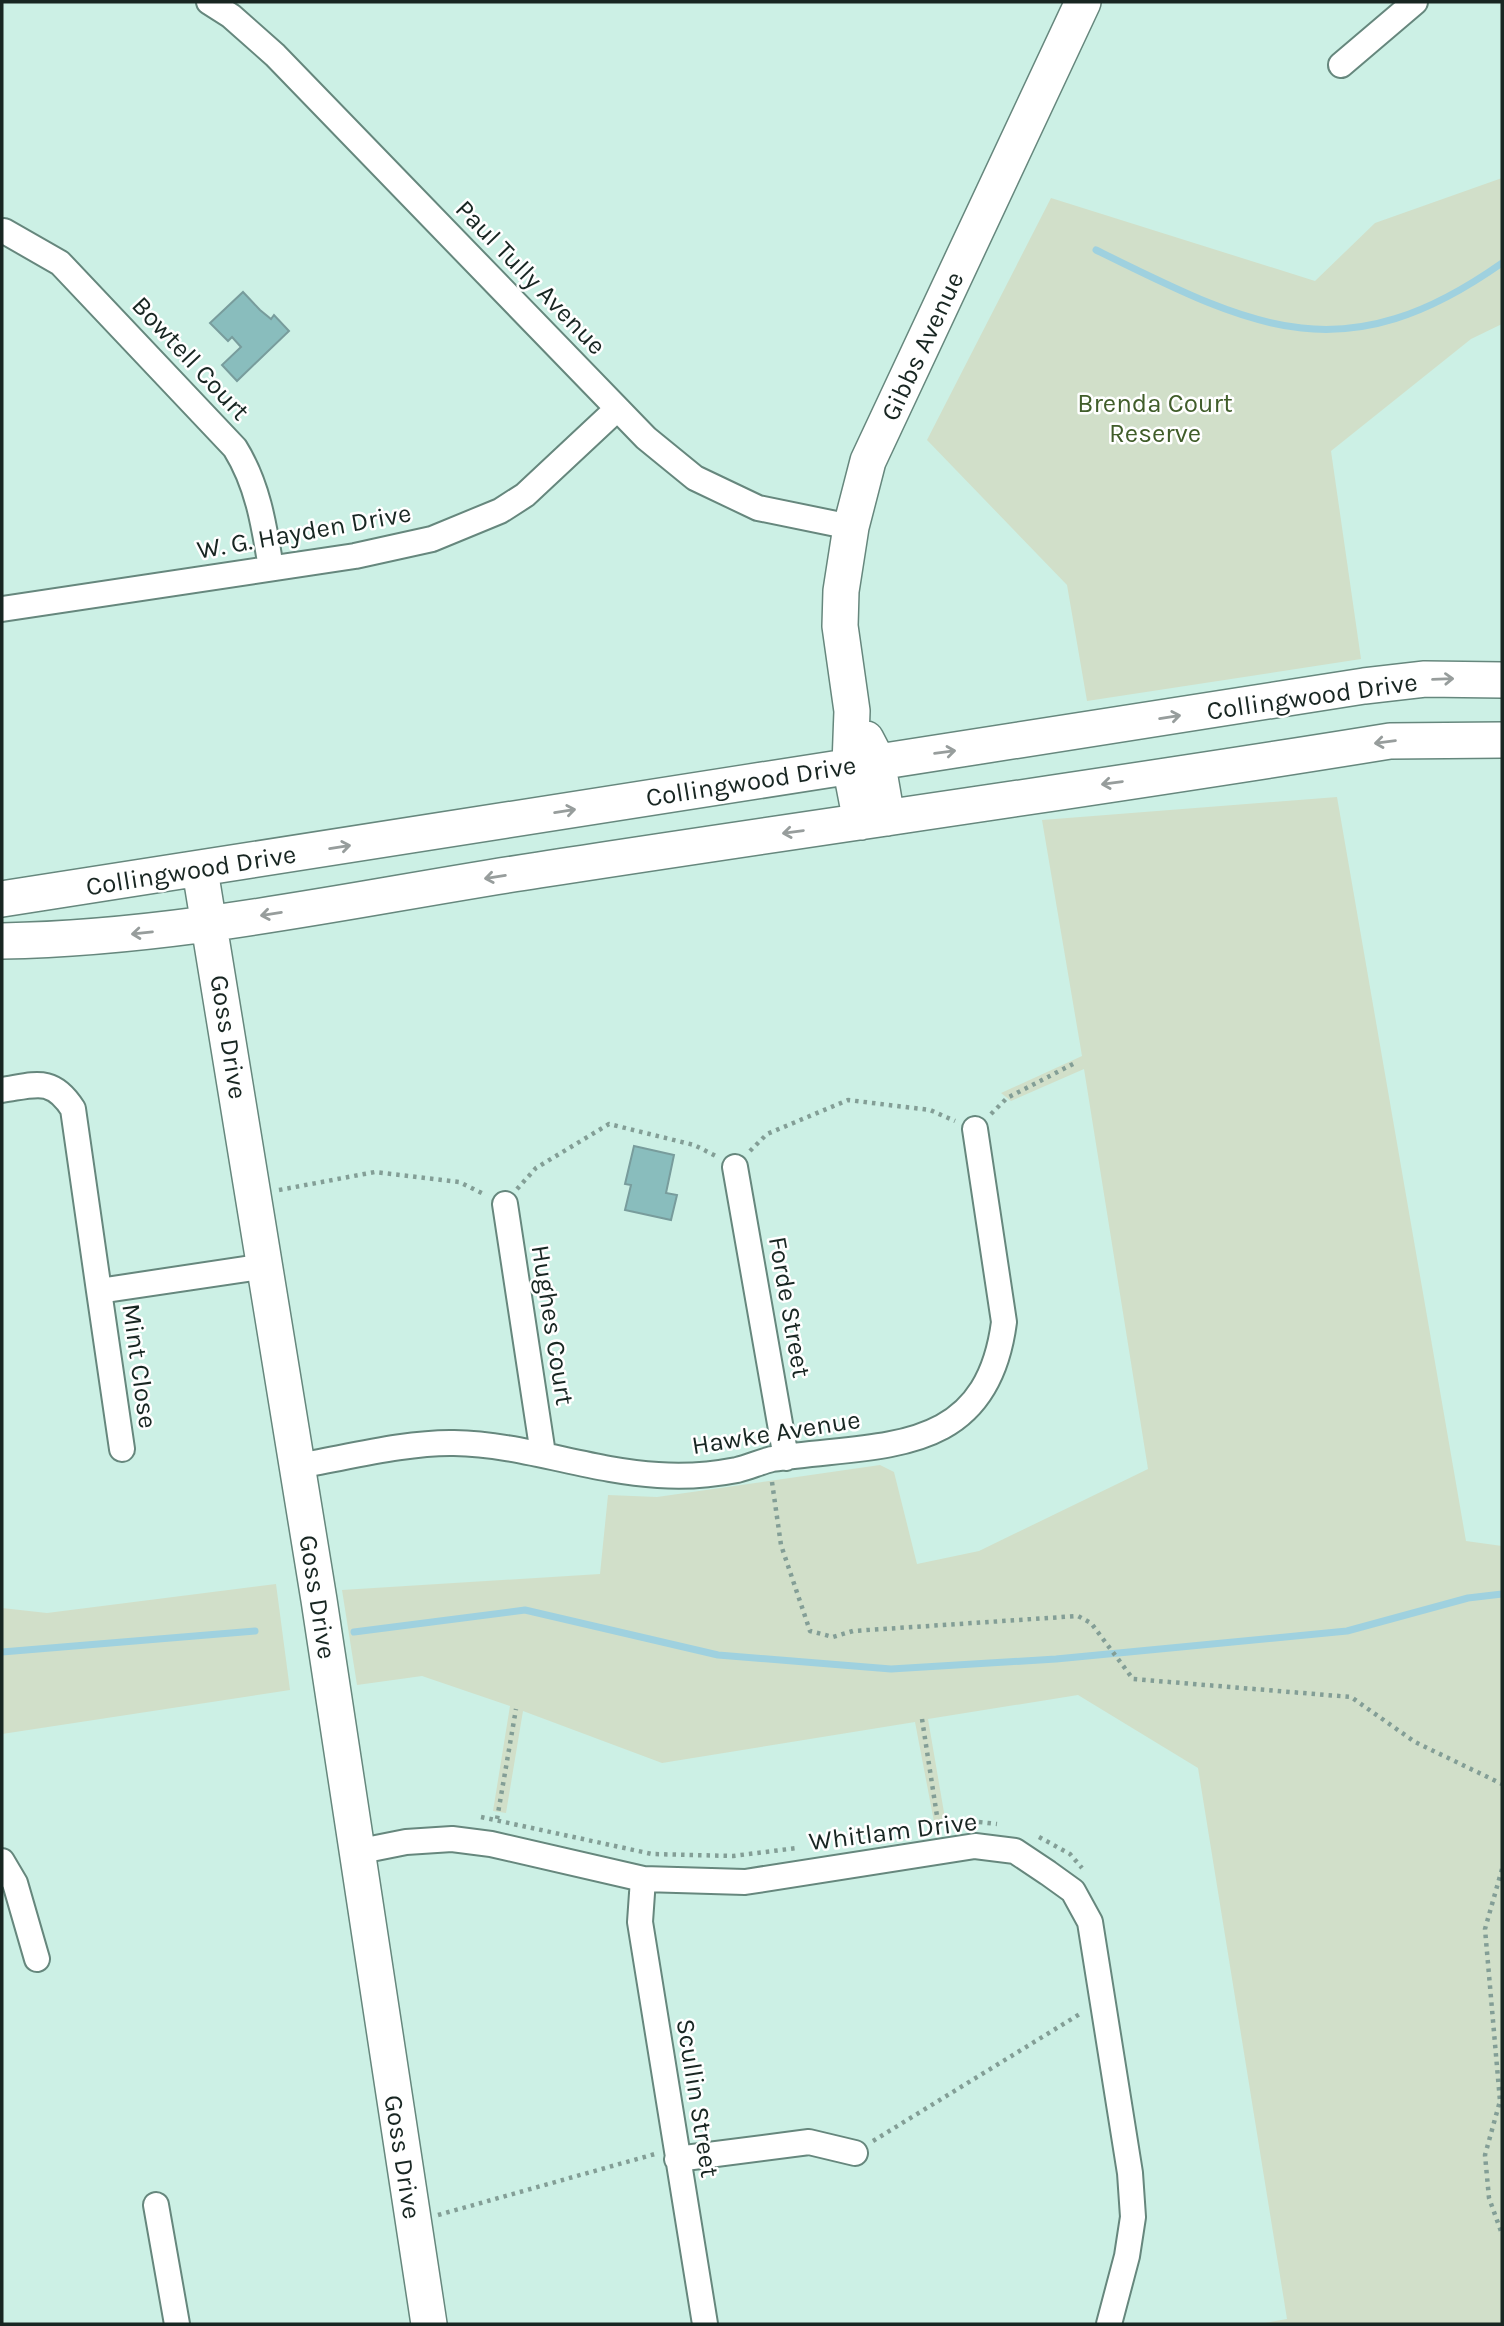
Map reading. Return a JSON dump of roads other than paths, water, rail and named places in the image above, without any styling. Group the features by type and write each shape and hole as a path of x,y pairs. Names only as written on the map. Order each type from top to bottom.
{"main road":[{"name":"Gibbs Avenue","path":"874,820 852,711 840,626 841,591 851,527 869,461 1083,2"},
{"name":"Collingwood Drive","path":"2,899 200,870 864,762 1364,686 1425,679 1502,680"},
{"name":"Collingwood Drive","path":"2,941 86,939 210,924 536,870 1390,741 1502,740"},
{"name":"Goss Drive","path":"200,870 310,1544 429,2324"}],"street":[{"name":"Paul Tully Avenue","path":"209,2 231,16 275,55 646,438 695,478 758,508 851,527"},
{"path":"1341,65 1415,2"},
{"name":"Bowtell Court","path":"5,231 60,263 235,448 248,469 259,500 271,568"},
{"name":"W. G. Hayden Drive","path":"2,609 390,550 432,538 500,511 549,475 617,409"},
{"name":"Mint Close","path":"2,1090 41,1084 55,1088 73,1108 122,1449"},
{"name":"Hawke Avenue","path":"297,1466 454,1443 543,1454 613,1471 692,1476 738,1470 778,1459 902,1444 934,1433 974,1401 993,1371 1004,1322 975,1129"},
{"name":"Forde Street","path":"735,1167 778,1459"},
{"name":"Hughes Court","path":"505,1204 543,1454"},
{"path":"99,1291 266,1266"},
{"name":"Whitlam Drive","path":"356,1852 406,1842 452,1839 491,1844 643,1879 745,1882 936,1839 1015,1851 1073,1891 1090,1922 1130,2173 1133,2217 1127,2256 1109,2324"},
{"path":"2,1861 15,1883 37,1959"},
{"name":"Scullin Street","path":"643,1879 640,1922 675,2152 705,2324"},
{"path":"675,2152 809,2142 855,2153"},
{"path":"156,2205 177,2324"}],"waterway":[{"path":"1096,250 1204,301 1252,318 1299,328 1345,329 1394,319 1445,298 1502,263"},
{"path":"354,1632 525,1610 718,1655 891,1669 1056,1659 1347,1631 1468,1598 1502,1594"},
{"path":"2,1652 255,1631"}],"park label":[{"name":"Brenda Court Reserve","path":"1155,418"}]}
